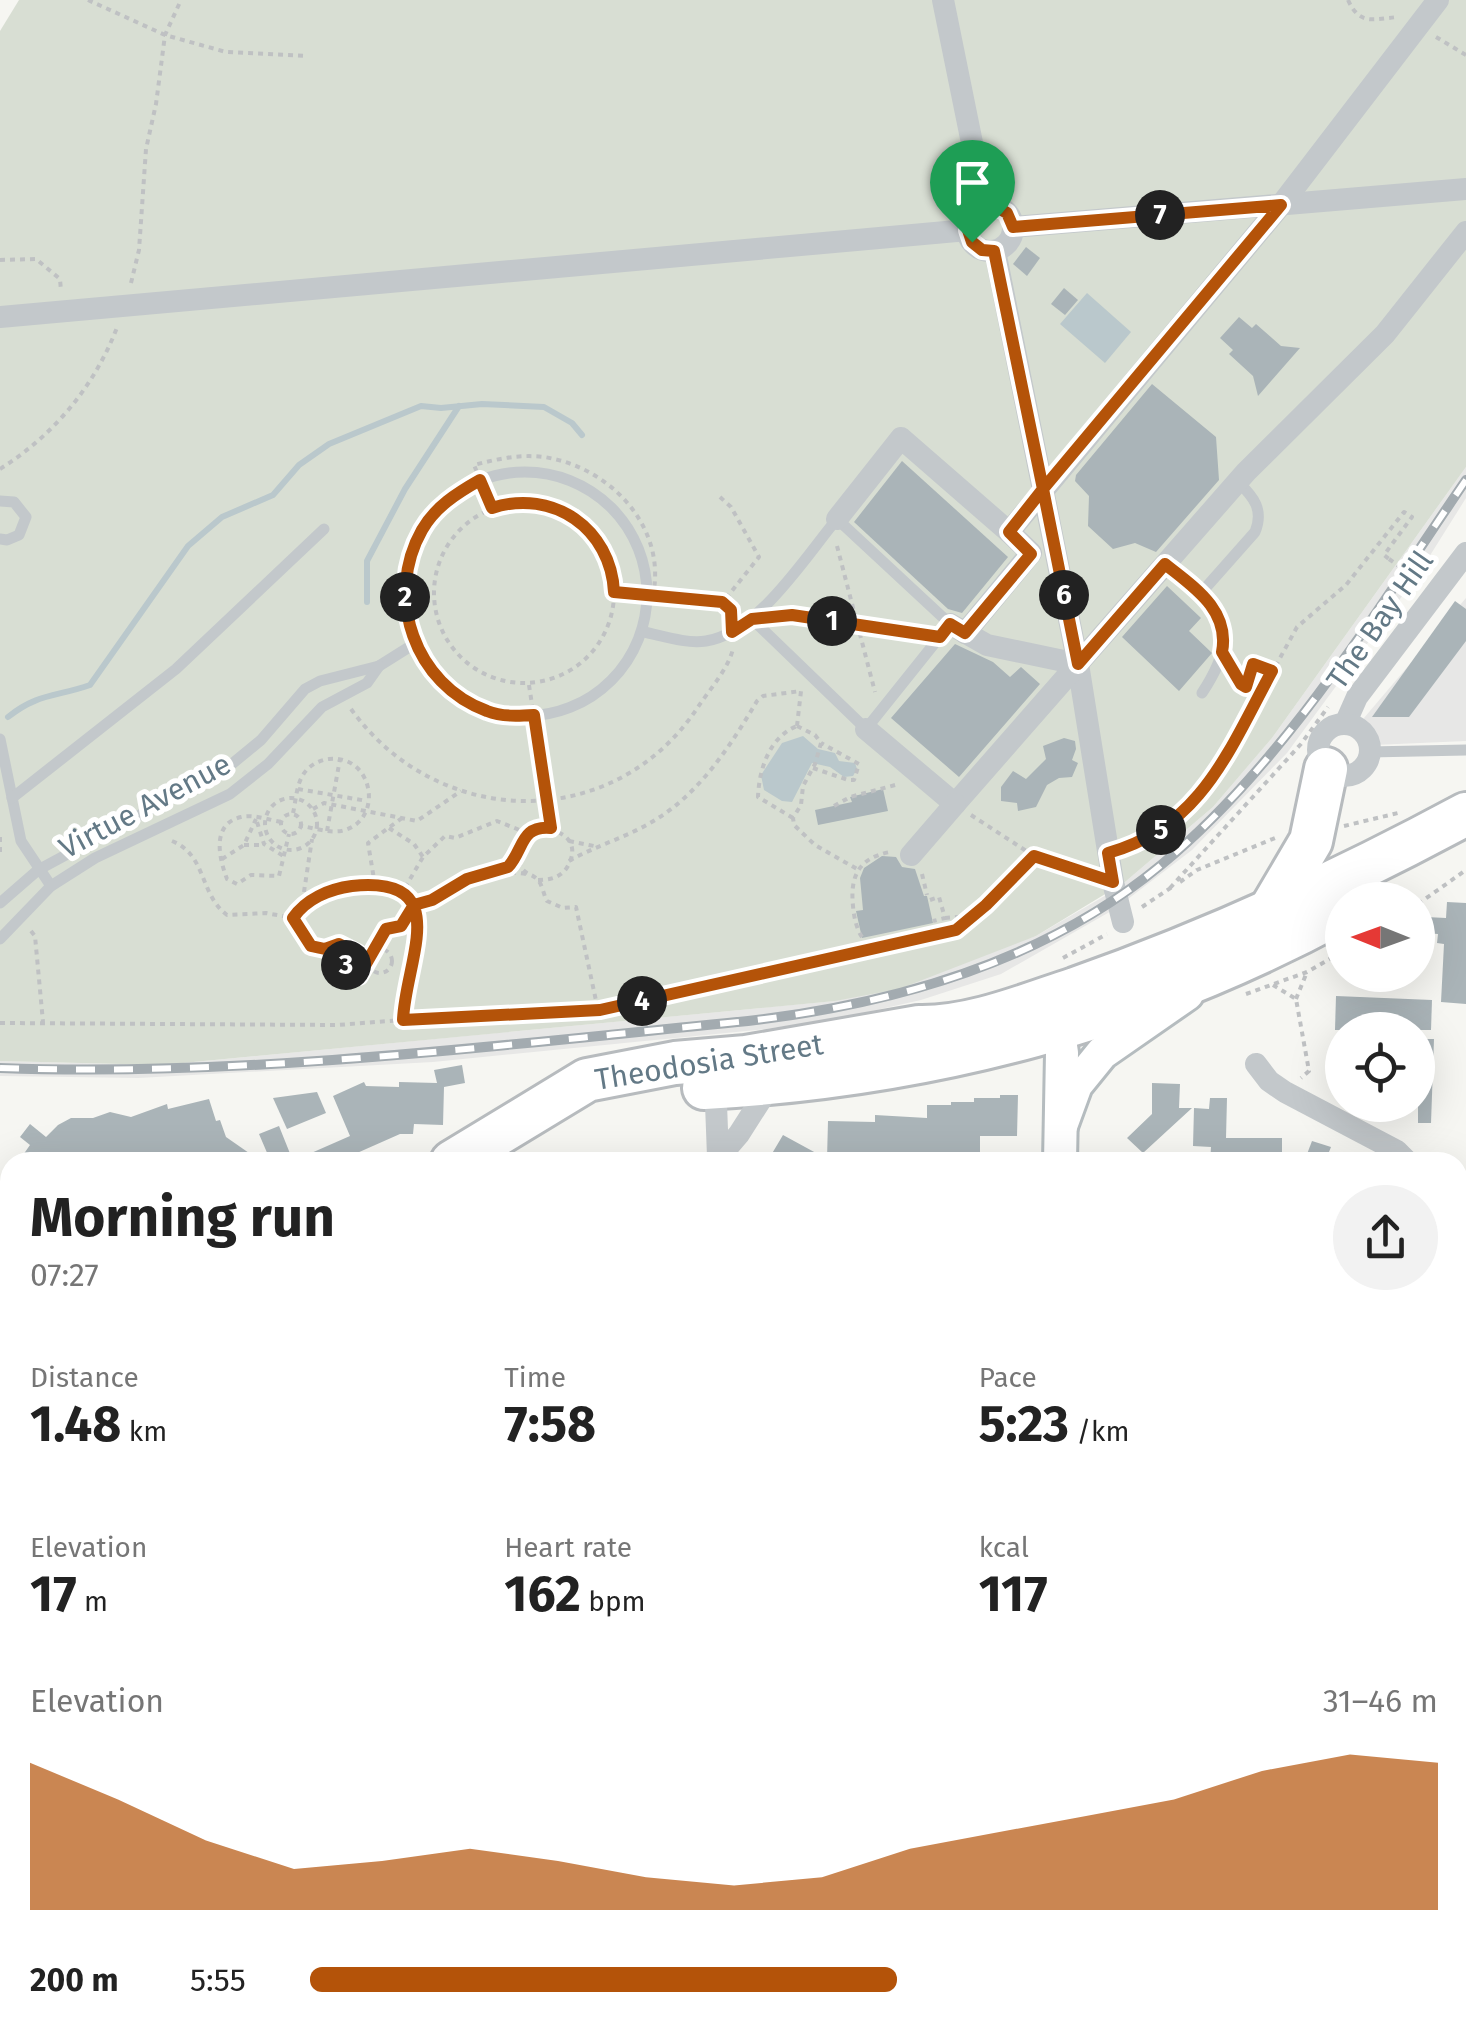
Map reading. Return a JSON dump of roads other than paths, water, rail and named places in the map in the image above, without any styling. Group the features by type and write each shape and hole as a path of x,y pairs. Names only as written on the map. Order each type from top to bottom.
{"highway":[{"path":"1268,914 1311,841 1326,769"},
{"name":"Theodosia Street","path":"526,1116 587,1080 661,1065 746,1058 1010,1011 1152,962 1268,914 1466,814"},
{"path":"1396,882 1466,844"},
{"name":"Theodosia Street","path":"526,1116 645,1093 771,1084 914,1065 1056,996 1134,1006 1211,976 1325,919"},
{"path":"468,1152 526,1116"}],"main road":[{"path":"1061,1126 1076,1085 1102,1053 1211,976"},
{"path":"1056,996 1060,1152"}],"street":[{"path":"943,0 985,206"},
{"path":"1009,532 1281,205 1438,0"},
{"path":"1013,227 1466,189"},
{"path":"985,206 1007,213 1013,227 1006,245 994,251 976,246 968,230 970,217 985,206"},
{"path":"0,316 968,230"},
{"path":"911,855 1238,482 1385,334 1466,232"},
{"path":"994,251 1078,664 1123,922"},
{"path":"837,519 901,438 1031,554 951,631 987,645 1078,664"},
{"name":"The Bay Hill","path":"1345,724 1357,697 1466,553"},
{"path":"873,720 923,777 955,804"},
{"name":"The Bay Hill","path":"1326,769 1318,755 1320,740 1330,728 1353,726 1366,736 1370,752"},
{"path":"1326,769 1334,774 1353,774 1361,770 1370,752"},
{"path":"1256,1064 1269,1081 1285,1092 1398,1152"},
{"path":"722,1152 739,1134 771,1084"},
{"path":"698,1089 716,1104 716,1152"}],"lane":[{"path":"521,470 560,474 596,491 622,520 640,556 649,594 644,632 624,669 592,698 554,714 489,712 472,704 438,678 414,644 404,605 407,566 422,529 448,498 480,480 521,470"},
{"path":"1200,593 1255,532 1259,522 1253,496 1238,482"},
{"path":"0,501 14,502 26,517 20,535 0,539"},
{"path":"644,632 706,641 732,632 752,619 837,519 951,631 873,720 810,675 752,619"},
{"path":"12,798 176,669 324,529"},
{"path":"1165,564 1200,593 1221,620 1225,638 1222,652 1202,693"},
{"path":"379,666 414,644"},
{"name":"Virtue Avenue","path":"0,940 51,886 95,858 230,794 268,764 322,707 367,683 379,666"},
{"name":"Virtue Avenue","path":"0,902 38,870 227,768 261,740 305,689 320,681 379,666"},
{"path":"0,739 22,841 51,886"},
{"path":"1370,752 1466,750"}],"waterway":[{"path":"8,717 38,699 90,685 188,546 222,517 273,495 299,465 329,444 421,406 544,407 572,423 582,435"},
{"path":"367,602 367,561 405,489 459,406"}],"railway":[{"path":"0,1068 94,1070 281,1063 748,1021 912,990 1018,953 1116,899 1161,865 1248,781 1363,633 1466,480"}]}
